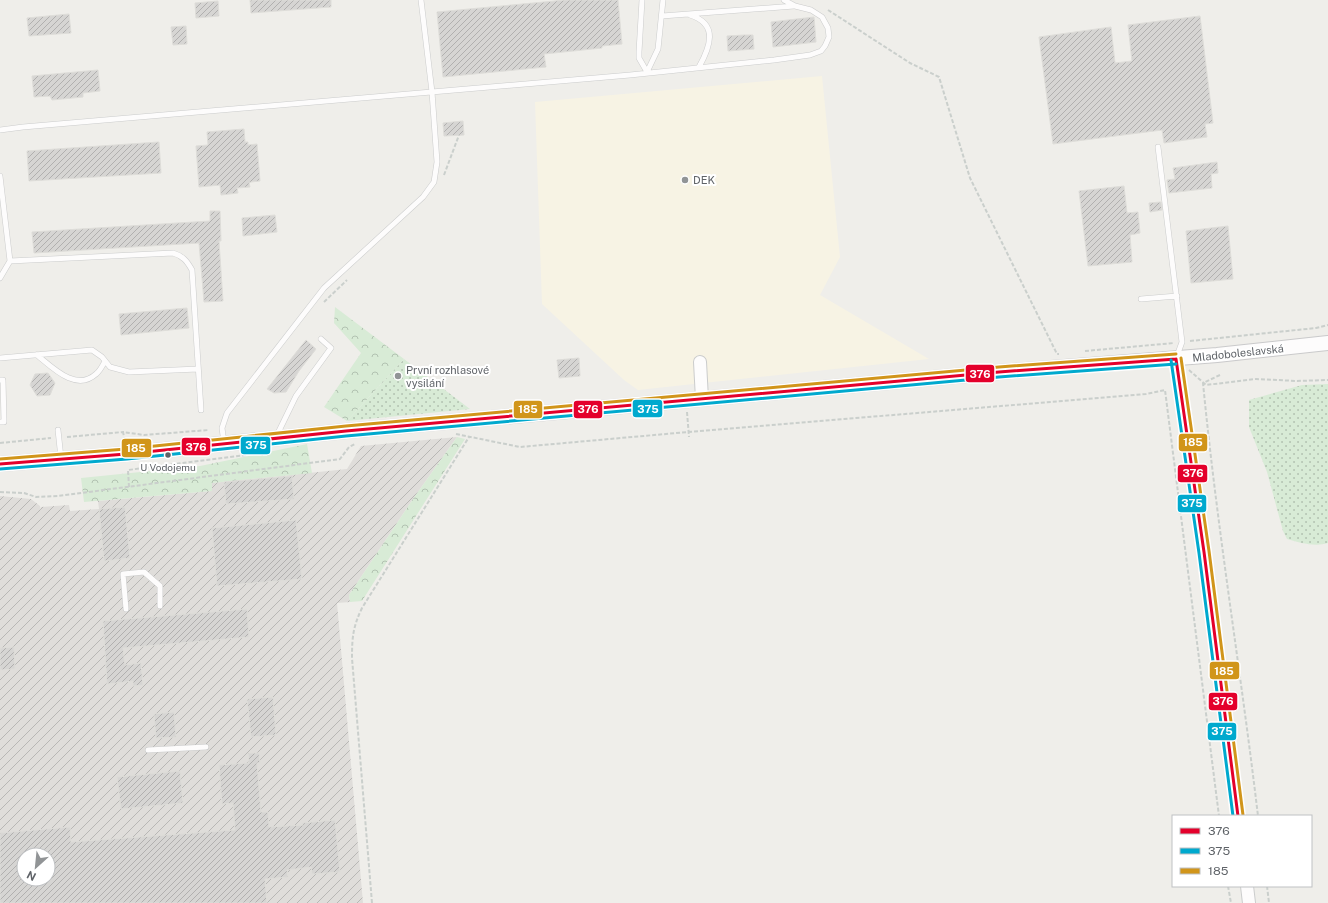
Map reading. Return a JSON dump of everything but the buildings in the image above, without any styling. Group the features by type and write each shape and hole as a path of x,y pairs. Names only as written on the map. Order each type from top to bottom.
{"main road":[{"name":"Mladoboleslavská","path":"0,464 998,372 1176,359 1328,343"}],"street":[{"path":"1176,359 1204,552 1238,815"},
{"path":"700,362 702,399"},
{"path":"1247,887 1249,903"}],"lane":[{"path":"224,444 222,428 228,413 324,288 423,197 434,182 437,162 432,92 421,0"},
{"path":"642,0 639,58 647,72"},
{"path":"647,72 658,49 663,0"},
{"path":"0,130 699,68 810,55 821,51 829,37 828,28 822,17 811,10 795,6 784,0"},
{"path":"662,16 795,6"},
{"path":"688,14 702,21 710,35 707,53 699,68"},
{"path":"1158,147 1182,342 1176,359"},
{"path":"0,176 10,261 0,278"},
{"path":"10,261 160,253 173,253 181,256 192,270 201,410"},
{"path":"1141,299 1177,296"},
{"path":"275,438 296,396 331,348 321,339"},
{"path":"0,358 92,350 102,357 110,367 129,372 198,368"},
{"path":"37,355 59,372 78,382 89,379 98,373 105,361"},
{"path":"0,380 3,380 4,422 0,422"},
{"path":"58,430 61,459"},
{"path":"126,609 123,574 130,573 144,572 160,586 160,606"},
{"path":"148,750 206,747"}],"path":[{"path":"825,8 910,63 939,77 970,178 1057,354 1065,353"},
{"path":"443,178 459,135"},
{"path":"324,303 352,275"},
{"path":"1081,352 1216,339 1316,328 1328,325"},
{"path":"1176,359 1206,385 1256,379 1297,382 1328,380"},
{"path":"1203,383 1220,375"},
{"path":"1203,383 1209,442 1246,713 1258,815"},
{"path":"454,434 520,447 1146,394 1165,390 1219,815"},
{"path":"686,400 689,437"},
{"path":"125,442 123,432 144,435 209,430"},
{"path":"372,903 352,658 352,640 355,623 362,608 469,437"},
{"path":"0,492 24,493 36,497 129,487 340,459 353,444"},
{"path":"129,487 128,470 246,455"},
{"path":"1228,887 1231,903"},
{"path":"1267,887 1269,903"}],"shaded area":[{"name":"DEK","path":"822,76 840,257 820,295 929,359 638,390 624,380 542,304 535,102"},
{"path":"457,437 413,499 349,595 350,602 337,603 363,903 0,903 0,496 31,499 40,506 41,510 41,507 69,505 70,511 99,509 98,501 212,491 212,483 347,469 361,446"}],"green space":[{"path":"335,307 404,359 347,421 324,407 361,353 334,323"},
{"path":"404,359 470,409 347,421"},
{"path":"1328,384 1328,543 1318,545 1287,539 1283,531 1267,472 1249,427 1249,400 1302,385"},
{"path":"457,437 465,439 362,601 350,602 349,595 413,499"},
{"path":"307,444 312,473 212,483 212,491 84,502 81,478 200,466"}],"transit line":[{"name":"185","path":"0,459 126,449 346,426 999,367 1176,354"},
{"name":"185","path":"1181,358 1209,551 1243,815"},
{"name":"376","path":"1176,359 1204,552 1238,815"},
{"name":"376","path":"0,464 126,454 346,431 999,372 1176,359"},
{"name":"375","path":"1171,360 1199,553 1233,815"},
{"name":"375","path":"0,469 127,459 346,436 999,377 1176,364"}],"place":[{"name":"DEK","path":"685,180"},
{"name":"První rozhlasové vysilání","path":"398,376"},
{"name":"U Vodojemu","path":"168,455"}]}
